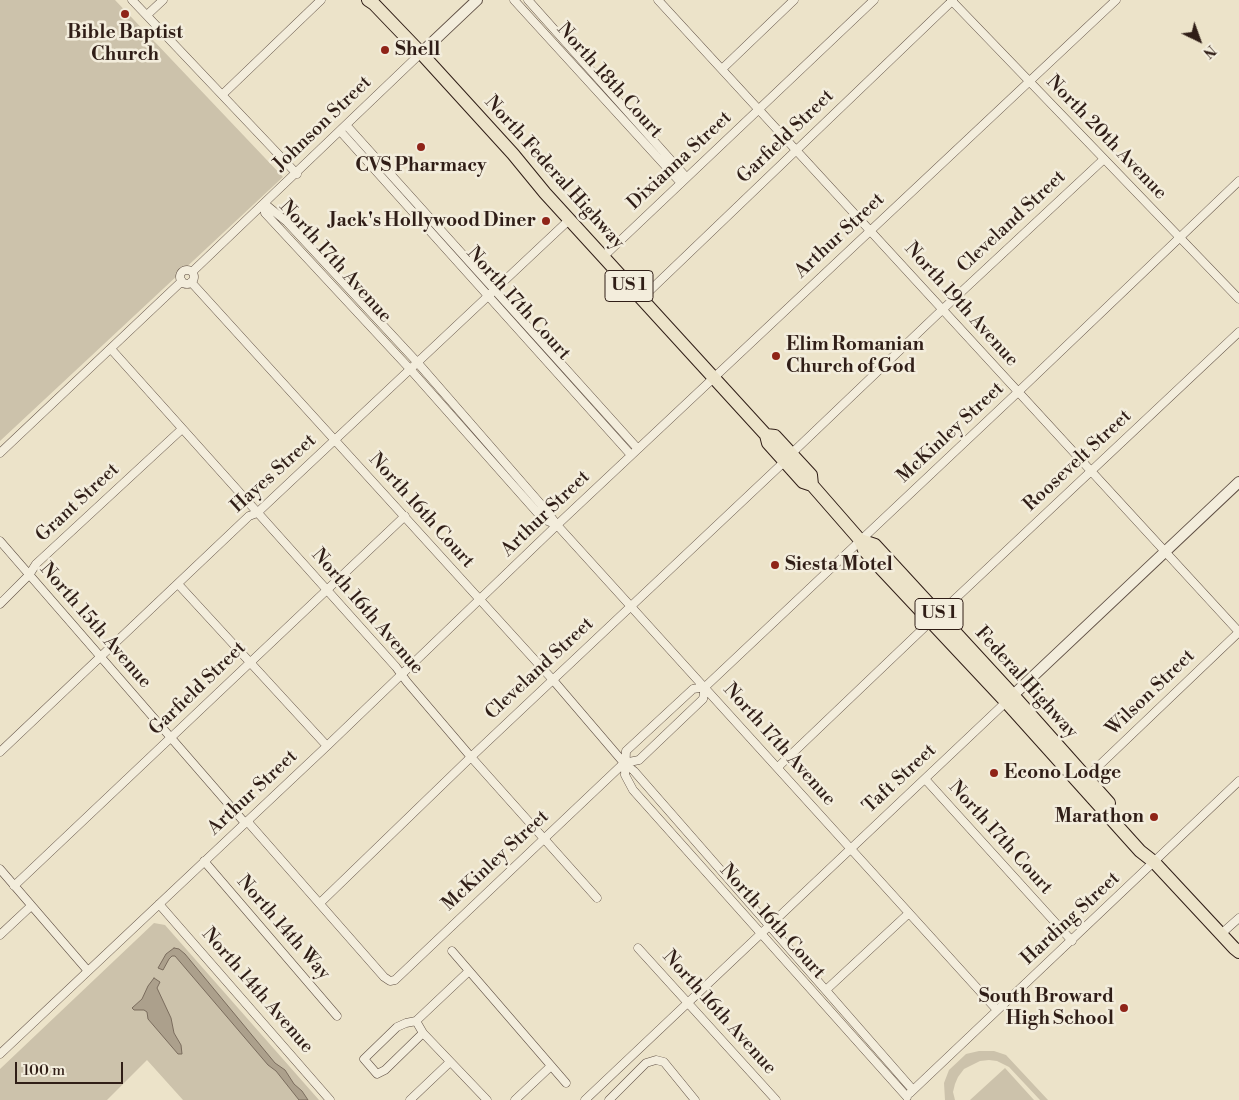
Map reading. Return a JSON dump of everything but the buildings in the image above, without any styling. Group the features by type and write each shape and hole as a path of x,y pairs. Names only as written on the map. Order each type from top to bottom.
{"main road":[{"name":"North Federal Highway","path":"371,1 421,53 509,150 569,220 766,435"},
{"name":"Federal Highway","path":"766,435 775,436 788,458 811,475 812,486 860,540 875,545 935,618 1009,699 1140,852 1154,862 1238,950"},
{"name":"Federal Highway","path":"1009,699 1086,778 1146,846 1154,862"}],"street":[{"name":"North 17th Avenue","path":"132,0 297,174"},
{"path":"147,15 163,0"},
{"path":"222,95 321,0"},
{"name":"Johnson Street","path":"192,272 297,174 477,0"},
{"name":"North 18th Court","path":"514,0 683,180"},
{"name":"North 18th Court","path":"528,0 683,180"},
{"name":"North 19th Avenue","path":"658,0 1239,632"},
{"path":"722,69 794,0"},
{"name":"Dixianna Street","path":"603,257 874,0"},
{"name":"North 20th Avenue","path":"952,0 1239,298"},
{"name":"Garfield Street","path":"641,299 952,0"},
{"name":"Arthur Street","path":"0,1054 327,746 631,455 1116,0"},
{"name":"North 17th Court","path":"344,129 492,293 638,449"},
{"name":"Cleveland Street","path":"320,903 471,756 788,458 942,309 1104,159"},
{"name":"McKinley Street","path":"624,763 626,751 694,689 705,687 1239,181"},
{"name":"North 17th Avenue","path":"265,204 287,222 417,362 545,508 557,525 997,1010"},
{"name":"North 17th Avenue","path":"265,204 265,213 410,369 543,519 557,525"},
{"name":"Hayes Street","path":"0,752 250,516 257,514 569,220"},
{"path":"187,270 192,272 194,278 191,282 182,281 180,276 182,272 187,270"},
{"path":"0,453 182,281"},
{"name":"North 16th Court","path":"191,282 553,680 624,763 634,771 764,918 769,927 913,1090"},
{"name":"North 17th Court","path":"492,293 631,455"},
{"name":"Roosevelt Street","path":"778,767 1239,332"},
{"name":"North 16th Avenue","path":"111,349 402,674 471,756 597,898"},
{"name":"Grant Street","path":"0,604 29,575 36,564 182,429"},
{"name":"Taft Street","path":"585,1100 1239,482"},
{"name":"Garfield Street","path":"14,886 404,516"},
{"name":"North 15th Avenue","path":"0,541 170,738 320,903 384,977 390,981"},
{"path":"178,584 327,746"},
{"name":"Wilson Street","path":"1086,778 1239,632"},
{"name":"McKinley Street","path":"390,981 395,980 624,763 639,760 704,699 705,687"},
{"name":"North 16th Court","path":"624,763 624,775 628,784 905,1098"},
{"path":"609,778 615,778 628,784"},
{"name":"North 17th Court","path":"924,780 1072,941"},
{"name":"Harding Street","path":"905,1098 1239,781"},
{"name":"North 14th Way","path":"204,861 337,1016"},
{"path":"0,869 88,971"},
{"name":"North 14th Avenue","path":"159,904 330,1100"},
{"path":"0,935 31,906"},
{"path":"826,990 909,913"},
{"path":"1221,934 1239,918"},
{"name":"North 16th Avenue","path":"638,948 776,1100"},
{"path":"452,951 566,1083"},
{"path":"424,1033 385,1070 377,1074 364,1059 397,1027 416,1021 469,972"},
{"path":"416,1021 424,1033 450,1062 487,1100"},
{"path":"609,1100 646,1063 656,1060 664,1062 695,1100"},
{"path":"410,1100 450,1062"},
{"path":"515,1100 551,1066"}],"shaded area":[{"path":"0,0 115,0 283,177 0,441"},
{"path":"154,923 165,925 319,1100 183,1100 147,1060 107,1100 0,1100 0,1069"},
{"path":"174,948 179,949 185,954 275,1063 285,1070 308,1100 299,1100 175,956 169,959 163,970 158,968 166,954"},
{"path":"154,978 160,982 157,988 171,1018 174,1033 181,1045 182,1054 178,1054 148,1019 147,1012 132,1008 142,999"},
{"path":"979,1051 994,1051 1006,1055 1048,1100 1040,1100 1009,1067 997,1061 989,1060 980,1061 964,1069 955,1084 953,1092 955,1100 945,1100 944,1083 949,1070 966,1054"},
{"path":"1005,1068 1034,1100 970,1100"}],"place":[{"name":"Bible Baptist Church","path":"125,14"},
{"name":"Shell","path":"385,50"},
{"name":"CVS Pharmacy","path":"421,147"},
{"name":"Jack's Hollywood Diner","path":"546,221"},
{"name":"Elim Romanian Church of God","path":"776,356"},
{"name":"Siesta Motel","path":"775,565"},
{"name":"Econo Lodge","path":"994,773"},
{"name":"Marathon","path":"1154,817"},
{"name":"South Broward High School","path":"1124,1008"}]}
